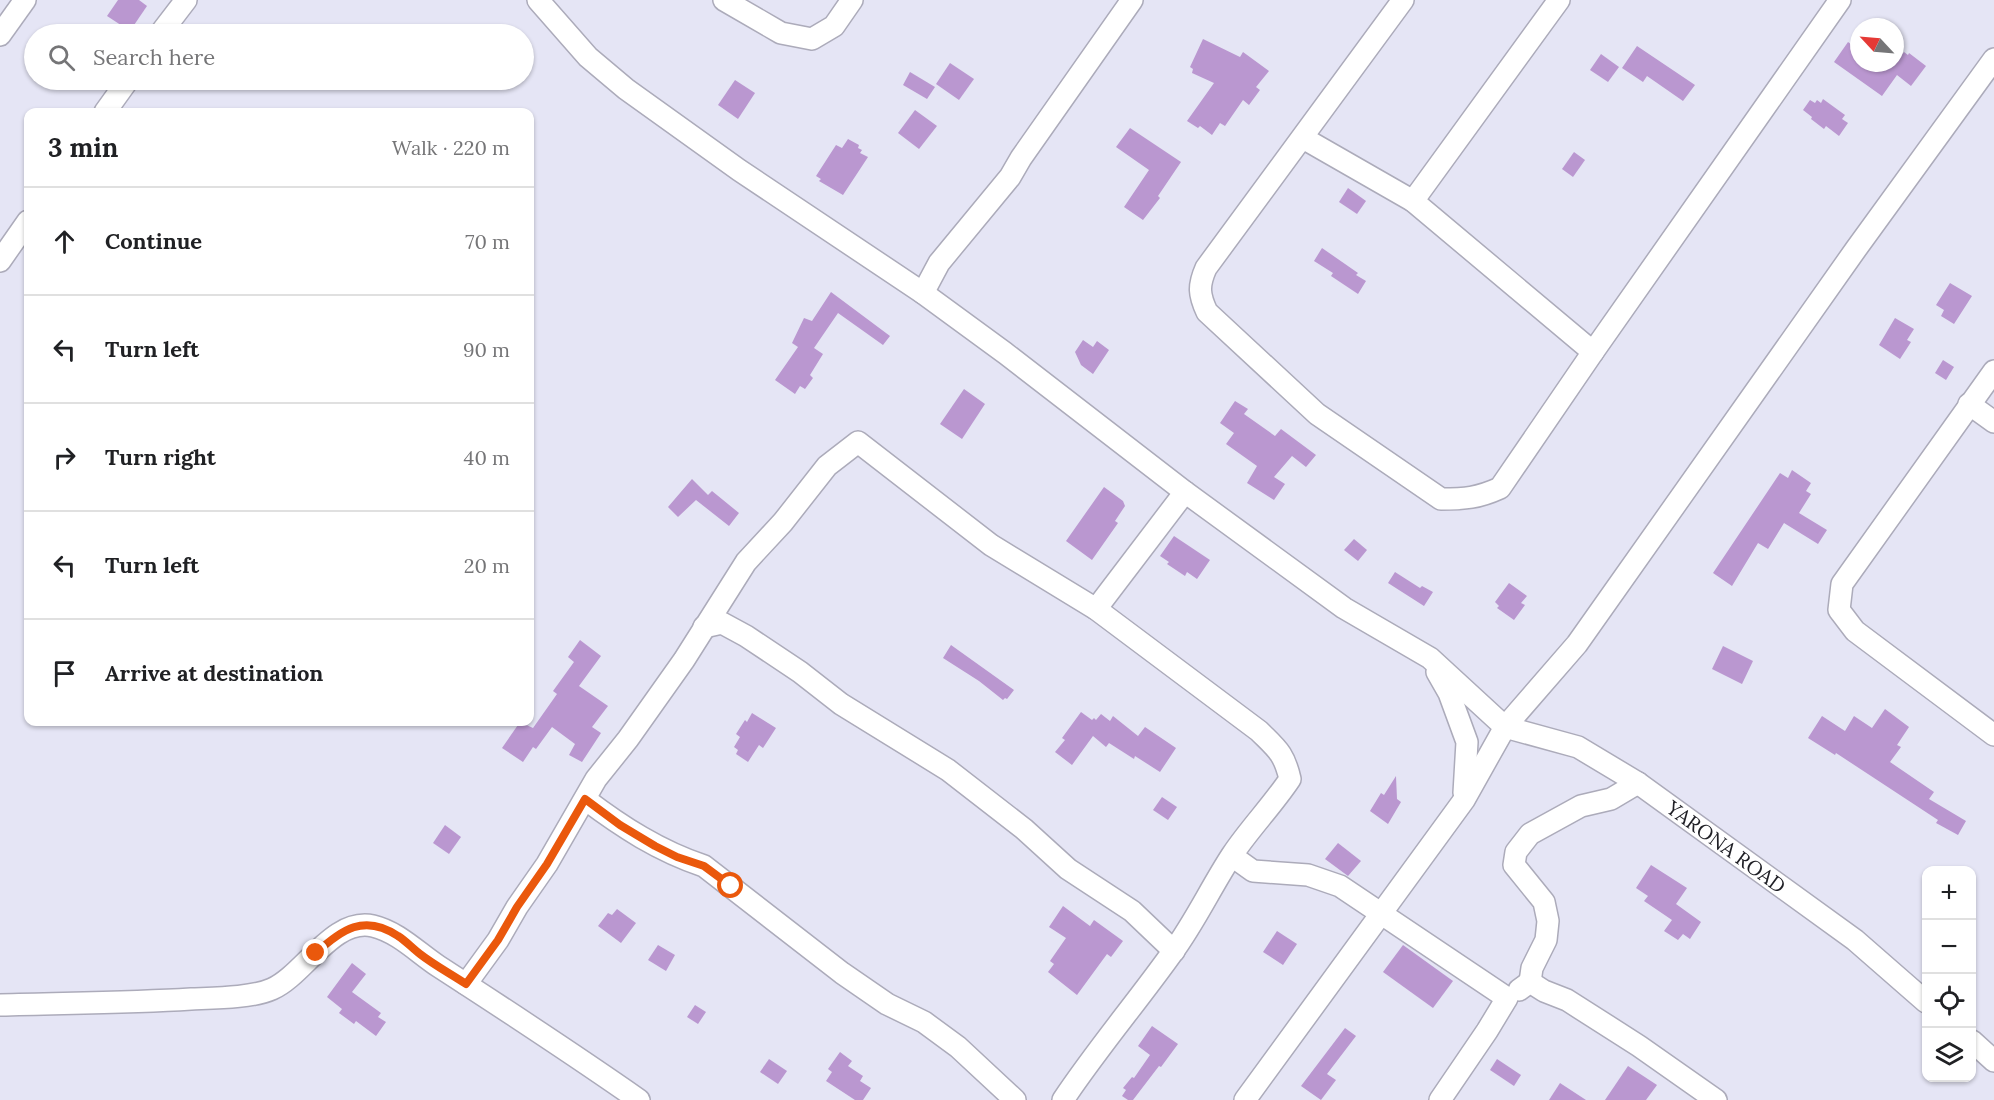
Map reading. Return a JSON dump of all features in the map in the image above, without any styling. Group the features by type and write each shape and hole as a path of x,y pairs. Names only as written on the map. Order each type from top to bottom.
{"street":[{"path":"168,24 186,0"},
{"path":"538,0 588,57 626,89 739,170 923,293 1005,353 1185,492 1344,608 1430,658 1505,727"},
{"path":"724,0 781,33 812,39 834,26 852,0"},
{"path":"923,293 939,263 1010,177 1132,0"},
{"path":"1402,0 1206,268 1199,286 1200,298 1207,312 1317,414 1441,499 1466,500 1481,497 1500,488 1840,0"},
{"path":"1413,201 1559,0"},
{"path":"0,35 19,2"},
{"path":"1245,1100 1464,800 1505,727 1577,644 1856,249 1994,59"},
{"path":"108,108 121,90"},
{"path":"1303,138 1413,201 1593,352"},
{"path":"0,261 24,227"},
{"path":"1994,371 1842,584 1839,610 1855,631 1994,735"},
{"path":"1969,404 1994,422"},
{"path":"466,984 498,940 517,907 547,864 596,779 628,739 684,660 746,562 783,522 827,466 858,442 991,545 1096,609 1259,731 1282,753 1286,761 1290,779 1232,856 1202,909 1174,951 1086,1066 1064,1100"},
{"path":"1096,609 1185,492"},
{"path":"704,627 722,623 746,636 800,672 841,704 948,770 1024,829 1068,869 1132,911 1174,951"},
{"path":"1430,658 1449,693 1467,742 1464,800"},
{"name":"YARONA ROAD","path":"1505,727 1578,747 1638,783 1855,940 1922,999"},
{"path":"1440,1100 1507,998 1530,982 1532,968 1546,940 1548,921 1544,902 1514,865 1516,852 1530,834 1565,814 1581,806 1611,799 1638,783"},
{"path":"585,799 620,825 655,846 677,857 704,866 842,973 887,1004 924,1023 958,1047 1015,1100"},
{"path":"1232,856 1252,871 1308,875 1340,886 1507,998"},
{"path":"0,1005 133,1002 250,994 272,989 339,933 355,927 371,925 397,935 421,955 639,1100"},
{"path":"1530,982 1544,991 1567,1000 1639,1046 1716,1100"},
{"path":"1976,1045 1994,1060"}],"building":[{"path":"118,0 139,0 147,6 135,24 119,24 107,16"},
{"path":"1203,39 1240,57 1243,52 1269,71 1256,87 1260,90 1249,105 1243,100 1225,126 1220,123 1212,135 1200,126 1198,128 1187,121 1214,83 1192,73 1193,69 1190,67"},
{"path":"1848,42 1850,43 1850,72 1904,72 1904,52 1908,55 1909,53 1926,66 1911,86 1897,75 1882,96 1834,62"},
{"path":"1637,46 1695,85 1683,101 1647,76 1643,82 1622,68"},
{"path":"1601,54 1619,67 1608,82 1590,70"},
{"path":"950,63 974,79 959,100 936,84"},
{"path":"910,72 935,87 927,99 903,85"},
{"path":"735,80 755,93 738,119 718,105"},
{"path":"1823,99 1845,115 1842,119 1848,123 1839,136 1826,126 1824,129 1803,110 1810,100 1815,103 1817,100 1821,103"},
{"path":"915,110 937,126 919,149 898,133"},
{"path":"1130,128 1181,162 1158,196 1160,198 1143,220 1124,207 1149,170 1116,147"},
{"path":"848,139 859,145 858,148 862,150 860,153 868,157 843,195 819,181 821,179 816,176 836,145 842,148"},
{"path":"1574,152 1585,160 1573,177 1562,169"},
{"path":"1348,188 1366,201 1357,214 1339,202"},
{"path":"1322,248 1366,281 1358,294 1331,276 1333,273 1314,261"},
{"path":"1950,283 1972,296 1954,324 1941,316 1944,310 1936,305"},
{"path":"831,292 890,336 883,345 838,313 814,348 823,354 810,375 813,378 805,389 800,386 795,394 775,380 798,347 792,343 804,318 812,321"},
{"path":"1895,318 1914,329 1907,340 1911,342 1900,359 1879,345"},
{"path":"1083,340 1093,347 1097,341 1109,350 1093,374 1081,365 1075,352"},
{"path":"1943,360 1954,367 1946,380 1935,373"},
{"path":"964,389 985,404 962,439 940,424"},
{"path":"1235,401 1248,409 1244,414 1275,436 1281,429 1316,455 1306,467 1292,456 1274,477 1285,484 1274,500 1247,483 1257,466 1226,444 1234,433 1220,423"},
{"path":"1792,470 1811,483 1806,491 1811,494 1799,513 1827,530 1818,544 1784,523 1768,549 1758,543 1732,586 1713,573 1780,473 1788,478"},
{"path":"692,479 708,495 712,491 739,513 729,526 696,500 678,517 668,507"},
{"path":"1104,487 1123,501 1125,506 1115,521 1118,523 1092,560 1066,541"},
{"path":"1174,536 1210,560 1197,579 1187,572 1185,576 1167,564 1169,562 1160,556"},
{"path":"1354,539 1367,550 1358,561 1344,550"},
{"path":"1395,572 1420,588 1422,586 1433,592 1424,606 1388,583"},
{"path":"1509,583 1527,596 1521,603 1525,605 1514,620 1497,608 1499,606 1495,602"},
{"path":"580,640 601,656 579,686 608,706 592,727 601,733 582,762 569,755 575,744 552,727 536,749 533,747 523,762 502,748 517,726 533,728 557,694 553,691 574,662 568,657"},
{"path":"951,645 1014,690 1007,699 1003,700 979,681 943,658"},
{"path":"1723,646 1753,661 1742,684 1712,669"},
{"path":"1885,709 1909,727 1897,745 1901,747 1890,762 1934,792 1929,799 1966,821 1958,835 1936,823 1938,820 1836,753 1835,755 1808,738 1822,716 1845,731 1854,716 1872,728"},
{"path":"1081,712 1092,720 1094,718 1096,720 1101,714 1110,721 1113,716 1138,736 1145,727 1176,748 1160,772 1109,743 1106,747 1093,736 1072,765 1055,752 1065,740 1062,738"},
{"path":"752,713 776,728 763,748 759,745 748,762 736,754 738,750 734,747 740,737 736,734"},
{"path":"1396,776 1397,799 1401,802 1388,824 1370,811 1381,793 1384,795"},
{"path":"1162,797 1177,807 1168,820 1153,810"},
{"path":"445,825 461,837 449,854 433,843"},
{"path":"1338,843 1361,861 1348,876 1325,859"},
{"path":"1651,865 1687,888 1676,904 1701,922 1690,939 1683,934 1678,940 1664,931 1672,920 1644,901 1648,896 1636,888"},
{"path":"1063,906 1090,926 1094,920 1123,941 1111,957 1107,954 1077,995 1048,972 1054,964 1050,961 1066,938 1049,927"},
{"path":"617,909 636,923 621,943 598,926 608,913 612,915"},
{"path":"1277,931 1297,944 1283,965 1263,952"},
{"path":"658,945 675,955 666,971 648,960"},
{"path":"1403,945 1453,981 1433,1008 1383,972"},
{"path":"352,963 366,974 352,992 381,1013 378,1017 386,1022 376,1036 356,1021 354,1024 339,1013 342,1009 327,997"},
{"path":"695,1005 706,1012 698,1024 687,1017"},
{"path":"1152,1026 1178,1044 1133,1100 1128,1100 1122,1096 1126,1090 1123,1088 1132,1077 1134,1078 1150,1055 1138,1046"},
{"path":"1345,1028 1356,1036 1327,1074 1336,1080 1321,1100 1301,1086"},
{"path":"840,1052 852,1061 848,1066 863,1076 860,1081 871,1088 863,1100 855,1100 826,1081 832,1072 828,1069"},
{"path":"769,1059 787,1071 778,1084 760,1072"},
{"path":"1497,1059 1521,1075 1514,1086 1490,1070"},
{"path":"1628,1066 1657,1085 1646,1100 1605,1100"},
{"path":"1560,1083 1586,1100 1549,1100"}],"route":[{"path":"316,953 339,933 355,927 371,925 397,935 421,955 466,984 498,940 517,907 547,864 585,799 620,825 655,846 677,857 704,866 731,886"}]}
